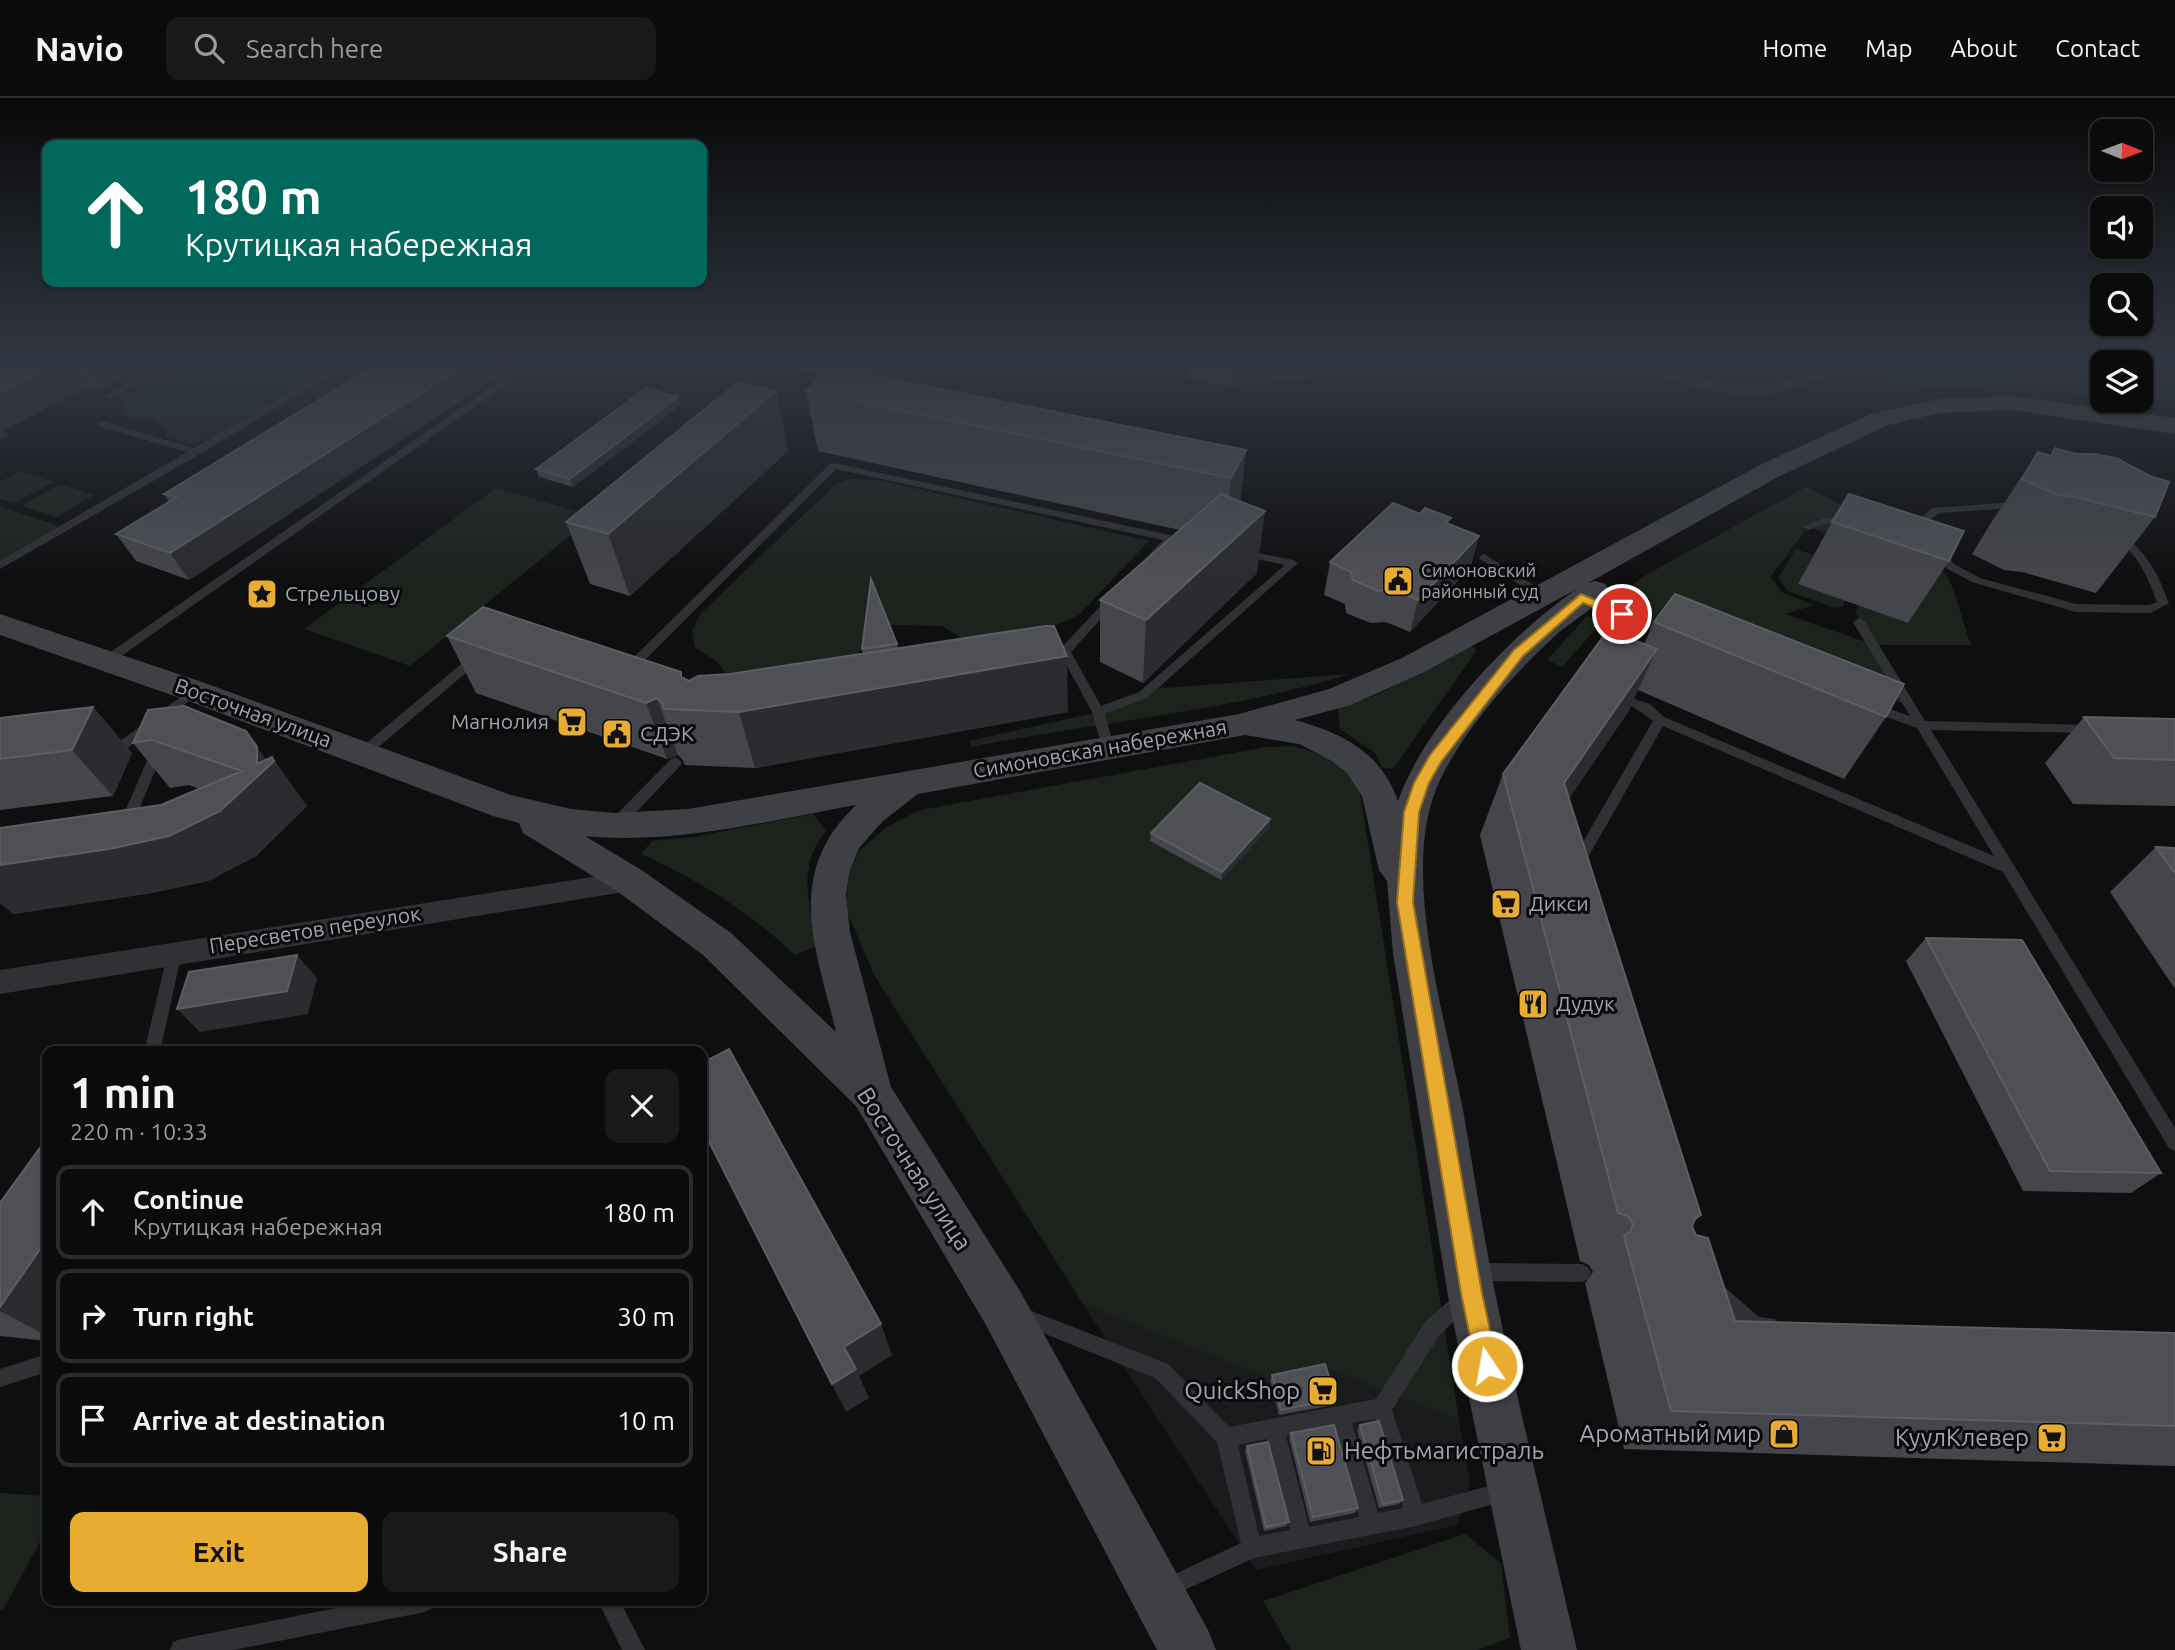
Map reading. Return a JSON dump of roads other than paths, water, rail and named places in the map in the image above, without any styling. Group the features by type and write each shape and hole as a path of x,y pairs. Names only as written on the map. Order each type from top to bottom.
{"main road":[{"path":"1405,902 1412,812 1421,783 1454,733 1562,594 1769,471 1847,434"},
{"path":"1562,594 1884,434"},
{"name":"Симоновская набережная","path":"614,826 688,822 1238,725 1362,689 1562,594"},
{"name":"Восточная улица","path":"0,624 363,753 505,807 571,821 614,826"},
{"path":"1238,725 1273,727 1304,733 1333,745 1362,767 1378,794 1405,902 1470,1282 1512,1489 1549,1650"},
{"path":"871,1093 828,917 830,883 836,856 854,826 881,802 912,783"},
{"name":"Восточная улица","path":"505,807 630,881 718,944 871,1093 1003,1308 1188,1650"}],"street":[{"name":"Пересветов переулок","path":"0,982 630,881"}],"lane":[{"path":"137,434 197,452"},
{"path":"0,566 227,434"},
{"path":"106,661 430,434"},
{"path":"637,662 834,466 1183,541"},
{"path":"2163,603 2151,609 2076,608 1976,580 1950,566 1923,528 1926,519 1936,510 2028,504 2076,515 2115,532 2147,565 2163,603 2175,608"},
{"path":"1913,519 1926,519"},
{"path":"1808,527 1824,521 1866,520"},
{"path":"1144,566 1170,538"},
{"path":"1098,712 1143,695 1293,563 1224,549"},
{"path":"1484,557 1562,594 1687,640"},
{"path":"1038,655 1065,650 1119,593"},
{"path":"1859,622 2175,1143"},
{"path":"1065,650 1098,712 1108,748"},
{"path":"363,753 483,653"},
{"path":"93,751 119,748 204,698"},
{"path":"1634,703 1646,707 1660,720 2008,868"},
{"path":"1859,703 1922,725 2108,729"},
{"path":"1588,886 1580,859 1660,720"},
{"path":"110,834 135,819 156,750 168,735"},
{"path":"614,826 676,762"},
{"path":"153,1046 175,952"},
{"path":"1226,1437 1382,1408 1432,1329 1470,1282 1582,1273"},
{"path":"1699,1275 1756,1326 1784,1326"},
{"path":"1003,1308 1161,1371 1226,1437 1252,1548"},
{"path":"0,1378 42,1365"},
{"path":"1382,1408 1416,1516"},
{"path":"1339,1416 1371,1524"},
{"path":"1274,1428 1302,1538"},
{"path":"1157,1592 1252,1548 1416,1516 1512,1489"},
{"path":"181,1650 400,1606"},
{"path":"611,1606 634,1650"}],"place":[{"name":"Симоновский районный суд","path":"1398,581"},
{"name":"Стрельцову","path":"262,594"},
{"name":"Магнолия","path":"572,722"},
{"name":"СДЭК","path":"617,734"},
{"name":"Дикси","path":"1506,904"},
{"name":"Дудук","path":"1533,1004"},
{"name":"QuickShop","path":"1323,1391"},
{"name":"Ароматный мир","path":"1784,1434"},
{"name":"КуулКлевер","path":"2052,1438"},
{"name":"Нефтьмагистраль","path":"1321,1451"}]}
